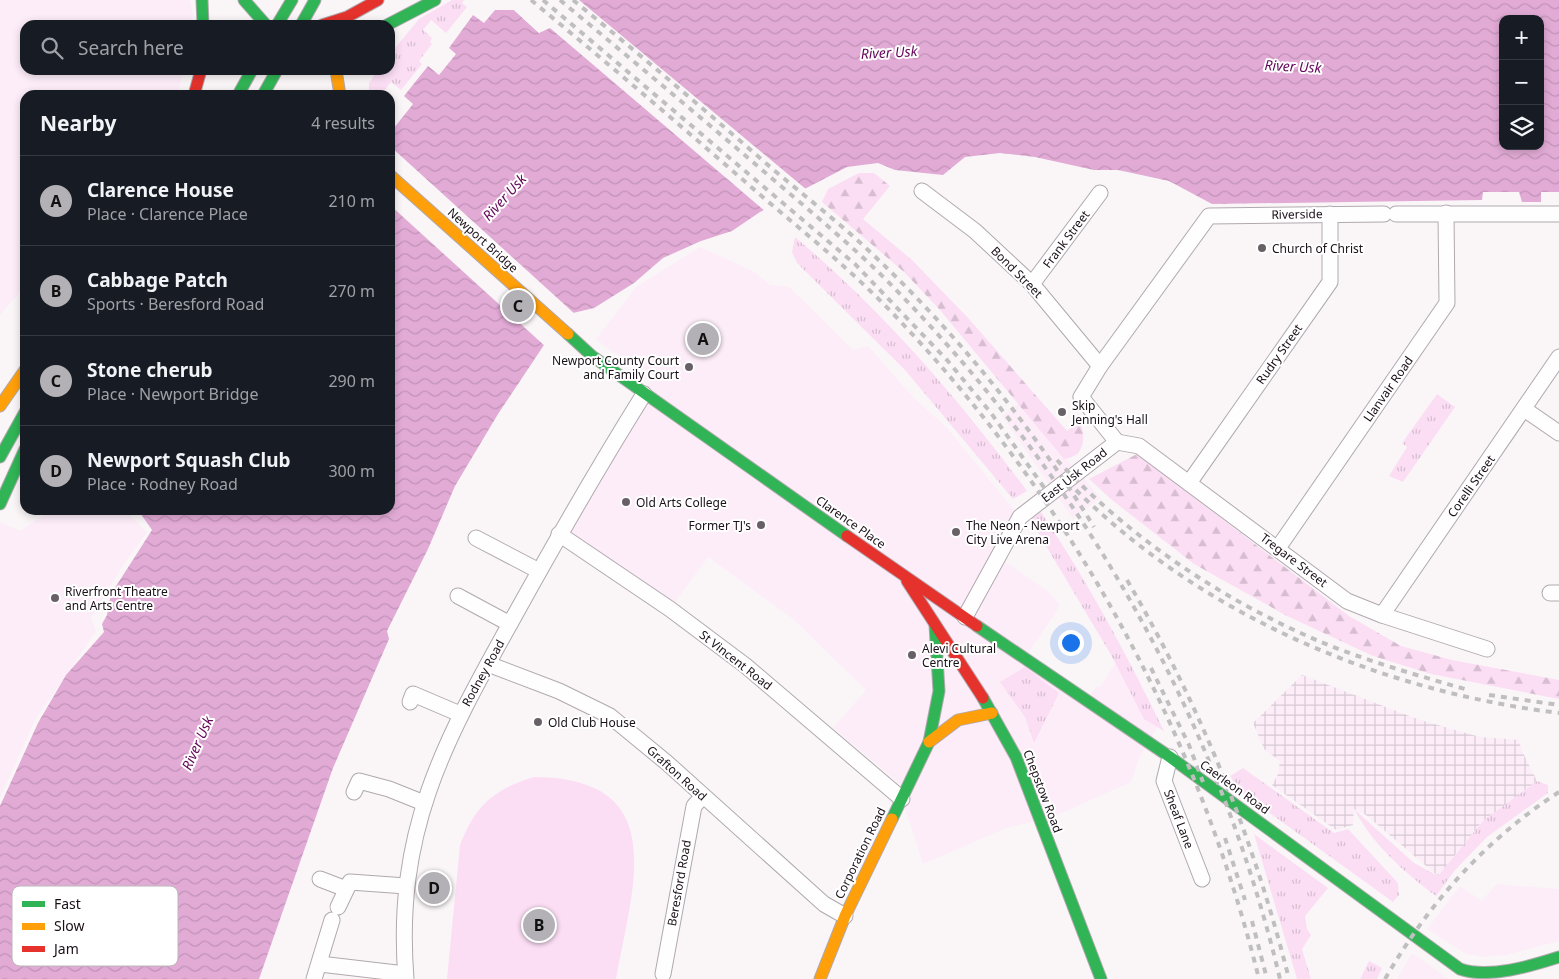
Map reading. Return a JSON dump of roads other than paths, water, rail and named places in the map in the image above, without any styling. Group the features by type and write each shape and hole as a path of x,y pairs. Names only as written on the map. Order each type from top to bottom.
{"main road":[{"path":"202,0 203,20"},
{"path":"244,0 261,20"},
{"path":"281,20 292,0"},
{"path":"304,20 315,0"},
{"path":"338,20 378,0"},
{"path":"395,21 435,0"},
{"path":"195,90 198,75"},
{"path":"241,90 249,75"},
{"path":"266,90 274,75"},
{"path":"337,75 340,90"},
{"path":"340,90 342,75"},
{"name":"Newport Bridge","path":"395,180 580,346"},
{"name":"Clarence Place","path":"580,346 644,394 904,577 935,625 939,692 937,710 929,742"},
{"path":"0,406 20,377"},
{"path":"0,457 20,421"},
{"path":"0,505 20,461"},
{"path":"0,487 0,493"},
{"path":"0,505 19,488"},
{"name":"Caerleon Road","path":"904,577 1170,757 1448,962 1471,976 1505,973 1559,957"},
{"path":"935,625 965,617"},
{"name":"Chepstow Road","path":"935,625 992,713 1026,779 1056,865 1102,979"},
{"path":"929,742 962,717 992,713"},
{"name":"Corporation Road","path":"820,979 845,916 929,742"}],"street":[{"name":"Bond Street","path":"922,191 975,231 1032,284 1100,366"},
{"name":"Frank Street","path":"1032,284 1100,193"},
{"name":"Riverside","path":"1209,216 1446,213 1559,214"},
{"name":"Llanvair Road","path":"1278,548 1447,304 1446,213"},
{"name":"Rudry Street","path":"1189,483 1330,282 1330,214"},
{"name":"East Usk Road","path":"965,617 1020,516 1117,442 1081,397 1100,366 1209,216"},
{"name":"Corelli Street","path":"1382,615 1559,357"},
{"name":"Rodney Road","path":"405,977 403,941 410,854 424,803 442,752 460,714 559,534 644,394"},
{"path":"1524,410 1559,433"},
{"name":"Tregare Street","path":"1117,442 1139,446 1347,601 1382,615 1487,649"},
{"name":"St Vincent Road","path":"559,534 670,609 746,666 902,799"},
{"path":"476,538 539,571"},
{"path":"458,596 510,624"},
{"name":"Grafton Road","path":"488,664 558,691 610,716 704,796 824,904 845,916"},
{"path":"410,702 413,694 460,714"},
{"name":"Sheaf Lane","path":"1170,757 1164,781 1202,880"},
{"path":"354,792 359,780 389,789 424,803"},
{"name":"Beresford Road","path":"663,974 694,806 704,796"},
{"path":"320,879 346,889"},
{"path":"314,979 335,914 350,882 406,886"},
{"path":"320,964 405,977"}],"water":[{"name":"River Usk","path":"574,0 1559,0 1559,192 1541,192 1541,202 1522,202 1519,192 1483,192 1482,200 1212,204 1169,181 1118,170 1094,170 1035,157 1000,153 965,157 943,175 895,170 878,163 847,167 760,212 732,231 701,241 663,258 634,283 594,308 573,313 544,345 498,414 455,486 428,549 387,631 389,639 333,768 259,979 0,979 0,806 38,723 66,675 104,632 102,624 107,615 111,594 152,530 142,515 395,515 395,127 413,104 404,96 428,66 439,75 456,54 449,48 473,15 484,23 495,10 514,10 539,33"}],"railway":[{"path":"531,0 868,288 963,392 1021,467 1074,545 1122,627 1164,711 1202,798 1233,888 1259,979"},
{"path":"543,0 855,264 947,360 991,413 1053,500"},
{"path":"560,0 748,158 870,264 967,367 1028,445 1085,526 1136,611 1181,699 1221,790 1254,884 1280,979"},
{"path":"573,0 845,229 899,280 961,346 1018,416 1045,452 1094,527"},
{"path":"1057,460 1085,488 1146,541 1214,587 1249,607 1285,626 1338,649 1465,689"},
{"path":"1076,490 1126,535 1181,575 1239,611 1299,641 1362,666 1427,687 1492,702 1559,713"},
{"path":"1127,580 1178,675 1222,774 1242,824 1259,875 1289,979"},
{"path":"1151,668 1189,745 1203,782"},
{"path":"1489,695 1559,705"},
{"path":"1385,979 1420,924 1461,875 1507,831 1559,792"},
{"path":"1225,838 1245,900"},
{"path":"1252,921 1267,979"}],"place":[{"name":"Church of Christ","path":"1262,248"},
{"name":"Stone cherub","path":"518,306"},
{"name":"Clarence House","path":"703,339"},
{"name":"Newport County Court and Family Court","path":"689,367"},
{"name":"Skip Jenning's Hall","path":"1062,412"},
{"name":"Old Arts College","path":"626,502"},
{"name":"Former TJ's","path":"761,525"},
{"name":"The Neon - Newport City Live Arena","path":"956,532"},
{"name":"Riverfront Theatre and Arts Centre","path":"55,598"},
{"name":"Alevi Cultural Centre","path":"912,655"},
{"name":"Old Club House","path":"538,722"},
{"name":"Newport Squash Club","path":"434,888"},
{"name":"Cabbage Patch","path":"539,925"}]}
